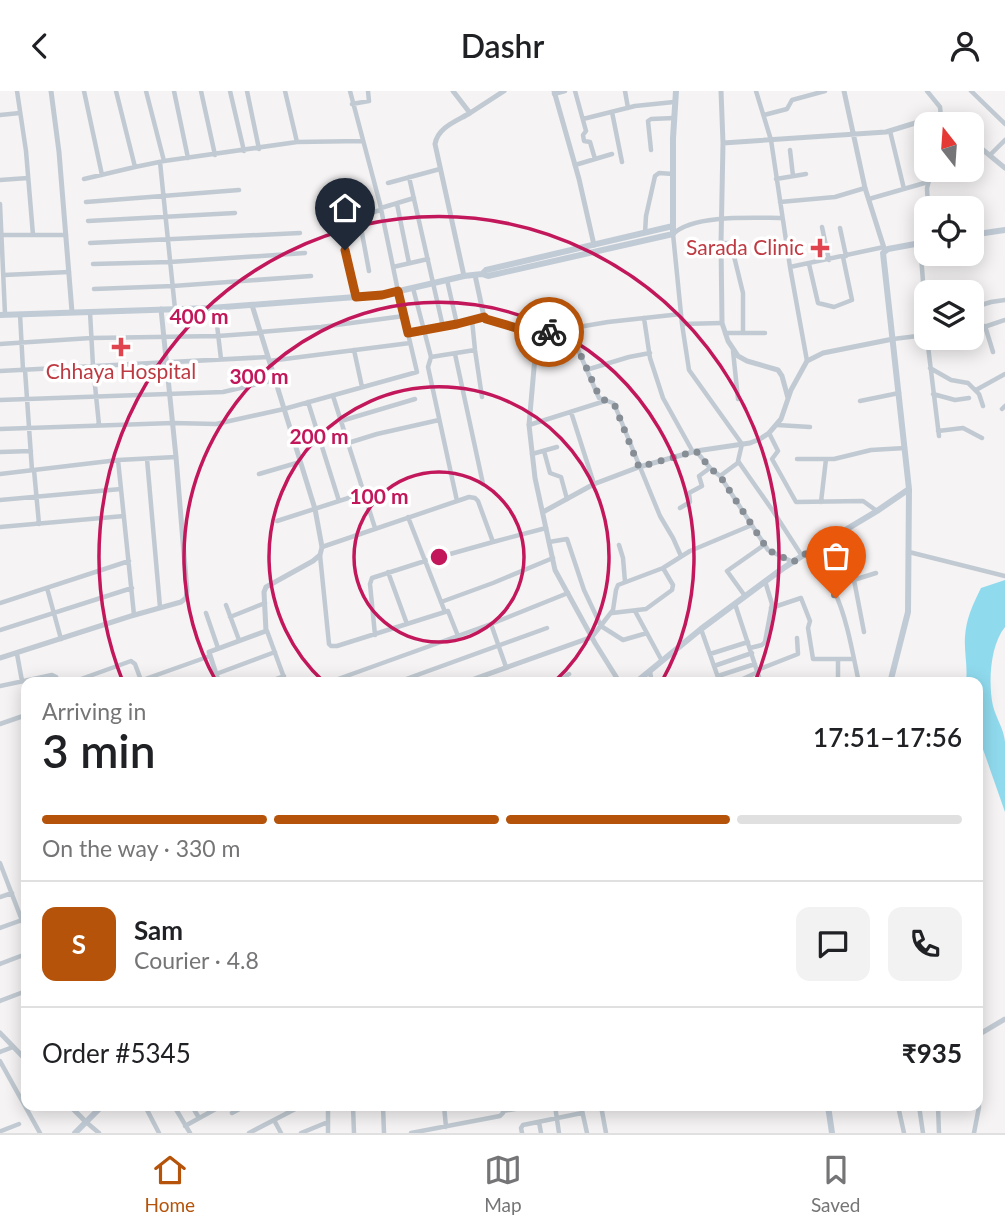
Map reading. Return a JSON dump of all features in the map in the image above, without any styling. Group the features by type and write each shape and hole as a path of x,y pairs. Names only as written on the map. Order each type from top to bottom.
{"main road":[{"path":"675,229 673,174 676,91"},
{"path":"525,264 645,233 675,229"},
{"path":"3,314 215,308 382,295 675,229"},
{"path":"984,233 1005,230"},
{"path":"892,677 908,612 910,514 883,256 884,249 914,244"},
{"path":"642,677 765,581 909,489"},
{"path":"75,1133 96,1111"},
{"path":"829,1111 832,1133"}],"street":[{"path":"17,91 29,178 33,235"},
{"path":"51,91 59,152 72,312"},
{"path":"84,91 102,175"},
{"path":"116,91 135,167"},
{"path":"146,91 162,162 175,309"},
{"path":"174,91 188,158"},
{"path":"201,91 215,155"},
{"path":"230,91 244,151"},
{"path":"247,91 259,149"},
{"path":"285,91 297,142"},
{"path":"0,429 216,424 308,403 417,372 381,209 349,91"},
{"path":"352,104 369,101 368,91"},
{"path":"453,91 470,113"},
{"path":"464,276 435,144 442,130 504,91"},
{"path":"565,91 554,92 594,245"},
{"path":"575,91 586,132 584,141 590,142 595,159"},
{"path":"625,91 628,108"},
{"path":"721,91 722,323 733,350 738,399"},
{"path":"756,91 771,141 807,361"},
{"path":"764,115 787,109 792,100 825,91"},
{"path":"790,267 884,249 865,188 844,91"},
{"path":"927,91 940,107 940,112"},
{"path":"971,91 1005,124"},
{"path":"583,119 654,103 674,102"},
{"path":"612,111 622,162"},
{"path":"0,115 20,113"},
{"path":"651,150 648,121 674,118"},
{"path":"723,143 890,131 914,124"},
{"path":"890,131 904,189"},
{"path":"989,155 1005,140"},
{"path":"84,179 162,162 297,142 362,141"},
{"path":"790,150 793,176"},
{"path":"984,152 1005,168"},
{"path":"575,165 612,154"},
{"path":"388,183 440,169"},
{"path":"645,233 655,176 659,173 673,174"},
{"path":"776,179 806,174"},
{"path":"409,177 443,327"},
{"path":"0,180 29,178"},
{"path":"869,199 928,183 928,196"},
{"path":"780,202 835,197 865,188"},
{"path":"86,202 239,190"},
{"path":"356,297 340,226 343,221 414,198"},
{"path":"0,204 3,314"},
{"path":"397,204 409,263"},
{"path":"88,221 235,213"},
{"path":"359,216 369,271"},
{"path":"742,444 689,370 681,314 675,229 722,219 782,218"},
{"path":"822,227 829,260"},
{"path":"809,264 818,303 834,307 851,301 840,228"},
{"path":"90,243 300,233"},
{"path":"2,235 66,235"},
{"path":"721,243 730,244 741,286 743,333"},
{"path":"93,264 304,253"},
{"path":"393,267 428,260"},
{"path":"4,275 69,272"},
{"path":"479,275 484,317"},
{"path":"94,289 311,276"},
{"path":"447,280 457,324"},
{"path":"413,288 430,357 428,367 457,501"},
{"path":"984,305 1005,300"},
{"path":"252,305 315,509 322,547 320,555 329,644 337,646 445,612 450,612 458,636"},
{"path":"215,308 221,359"},
{"path":"0,658 160,607 181,603 187,595 161,309"},
{"path":"90,312 99,425"},
{"path":"20,314 39,524"},
{"path":"408,333 484,317 537,334 681,314"},
{"path":"0,344 91,338 218,336 404,316"},
{"path":"644,318 650,353 663,398 694,451 720,476 771,553 793,562"},
{"path":"472,320 482,397"},
{"path":"993,352 985,326 1005,320"},
{"path":"682,324 722,323"},
{"path":"569,329 600,398 615,406 660,516 681,556"},
{"path":"725,333 765,333"},
{"path":"537,334 529,425 535,478 555,570 616,677"},
{"path":"543,512 594,484 639,467 694,451 755,441 769,433 781,419 788,398 807,361 823,353 893,339 914,338"},
{"path":"0,371 221,359 268,359 410,343"},
{"path":"354,350 362,387"},
{"path":"430,357 475,350"},
{"path":"733,350 742,359 778,370 788,398"},
{"path":"928,350 938,433 963,428 982,438"},
{"path":"586,370 650,353"},
{"path":"455,354 483,484"},
{"path":"930,368 951,380 965,381 976,390 983,406"},
{"path":"976,390 1005,374"},
{"path":"0,400 229,392 275,380"},
{"path":"860,401 899,393"},
{"path":"933,394 954,400 969,398"},
{"path":"333,395 375,528"},
{"path":"341,421 415,399"},
{"path":"529,425 606,401"},
{"path":"308,403 339,501"},
{"path":"571,412 594,484"},
{"path":"348,443 439,420"},
{"path":"777,425 810,426"},
{"path":"769,433 778,451 772,459 795,501 863,502 877,511"},
{"path":"742,444 739,462 804,555 831,587 858,677"},
{"path":"533,454 557,447"},
{"path":"797,460 826,459 871,450 905,448"},
{"path":"0,452 31,450"},
{"path":"544,450 550,473 560,476 567,499"},
{"path":"0,474 118,460 176,457"},
{"path":"148,459 160,607"},
{"path":"821,502 826,459"},
{"path":"118,460 134,615"},
{"path":"259,474 300,462"},
{"path":"720,476 739,462"},
{"path":"680,507 690,502 689,494 702,485 699,476 710,468"},
{"path":"0,500 121,489"},
{"path":"277,521 363,493"},
{"path":"322,547 472,497 478,501 493,541"},
{"path":"0,527 124,516"},
{"path":"408,517 445,612"},
{"path":"479,677 592,636 611,614 615,606 617,587 663,568 690,551 752,525"},
{"path":"375,635 370,581 375,576 546,528"},
{"path":"549,542 567,539 584,590 601,625 623,640 647,633"},
{"path":"619,545 625,582"},
{"path":"745,596 727,571 764,545"},
{"path":"909,552 1003,575"},
{"path":"284,676 267,631 265,587 320,555"},
{"path":"441,602 553,558"},
{"path":"0,602 129,561"},
{"path":"611,614 646,609 672,590 673,585 663,568"},
{"path":"388,572 408,624"},
{"path":"831,587 876,573"},
{"path":"854,580 864,632"},
{"path":"714,666 764,643 771,608 765,581"},
{"path":"47,588 61,639"},
{"path":"0,630 132,588"},
{"path":"344,677 491,625 568,593"},
{"path":"771,608 801,598 810,621 808,628 813,659 854,659"},
{"path":"230,617 265,603"},
{"path":"735,604 760,677"},
{"path":"226,605 239,640"},
{"path":"635,611 663,661"},
{"path":"206,613 218,648"},
{"path":"491,625 506,667"},
{"path":"412,677 547,628"},
{"path":"701,629 718,677"},
{"path":"217,677 209,652 267,631"},
{"path":"746,677 798,654 797,638"},
{"path":"710,654 750,648"},
{"path":"216,674 275,652"},
{"path":"17,654 21,677"},
{"path":"152,677 210,656"},
{"path":"838,660 838,677"},
{"path":"87,677 131,661 135,664 140,677"},
{"path":"726,677 755,664"},
{"path":"649,671 650,677"},
{"path":"565,677 569,674"},
{"path":"0,686 21,681"},
{"path":"0,724 21,717"},
{"path":"1,867 21,917"},
{"path":"0,897 12,893"},
{"path":"0,928 21,920"},
{"path":"0,964 21,956"},
{"path":"0,1001 21,993"},
{"path":"983,1032 1002,1020"},
{"path":"0,1033 21,1055"},
{"path":"0,1052 13,1047"},
{"path":"0,1061 21,1099"},
{"path":"28,1111 40,1133"},
{"path":"75,1111 99,1133"},
{"path":"148,1111 159,1133"},
{"path":"177,1111 190,1133"},
{"path":"195,1111 199,1118"},
{"path":"185,1126 212,1111"},
{"path":"232,1113 236,1111"},
{"path":"328,1111 328,1133"},
{"path":"353,1111 354,1133"},
{"path":"383,1111 384,1133"},
{"path":"444,1111 446,1127"},
{"path":"411,1133 500,1116 502,1111"},
{"path":"556,1111 559,1133"},
{"path":"602,1111 606,1133"},
{"path":"899,1111 904,1133"},
{"path":"920,1111 923,1133"},
{"path":"938,1111 939,1133"},
{"path":"974,1133 978,1111"},
{"path":"249,1133 288,1112"},
{"path":"522,1133 522,1126 582,1113 587,1133"},
{"path":"274,1120 281,1133"},
{"path":"301,1133 328,1122"},
{"path":"539,1122 541,1133"},
{"path":"1,1132 19,1124"},
{"path":"453,1125 454,1133"}],"water":[{"path":"1005,580 1005,627 993,654 991,687 993,706 1005,742 1005,812 983,749 983,677 966,677 966,630 968,618 981,588"}],"way so far":[{"path":"549,332 569,329 600,398 615,406 639,467 696,451 720,476 768,550 793,562 805,554 831,587 836,598"}],"place":[{"name":"Sarada Clinic","path":"820,248"},
{"name":"Chhaya Hospital","path":"121,347"}],"route":[{"path":"345,250 356,297 398,291 408,333 484,317 537,334 549,332"}]}
